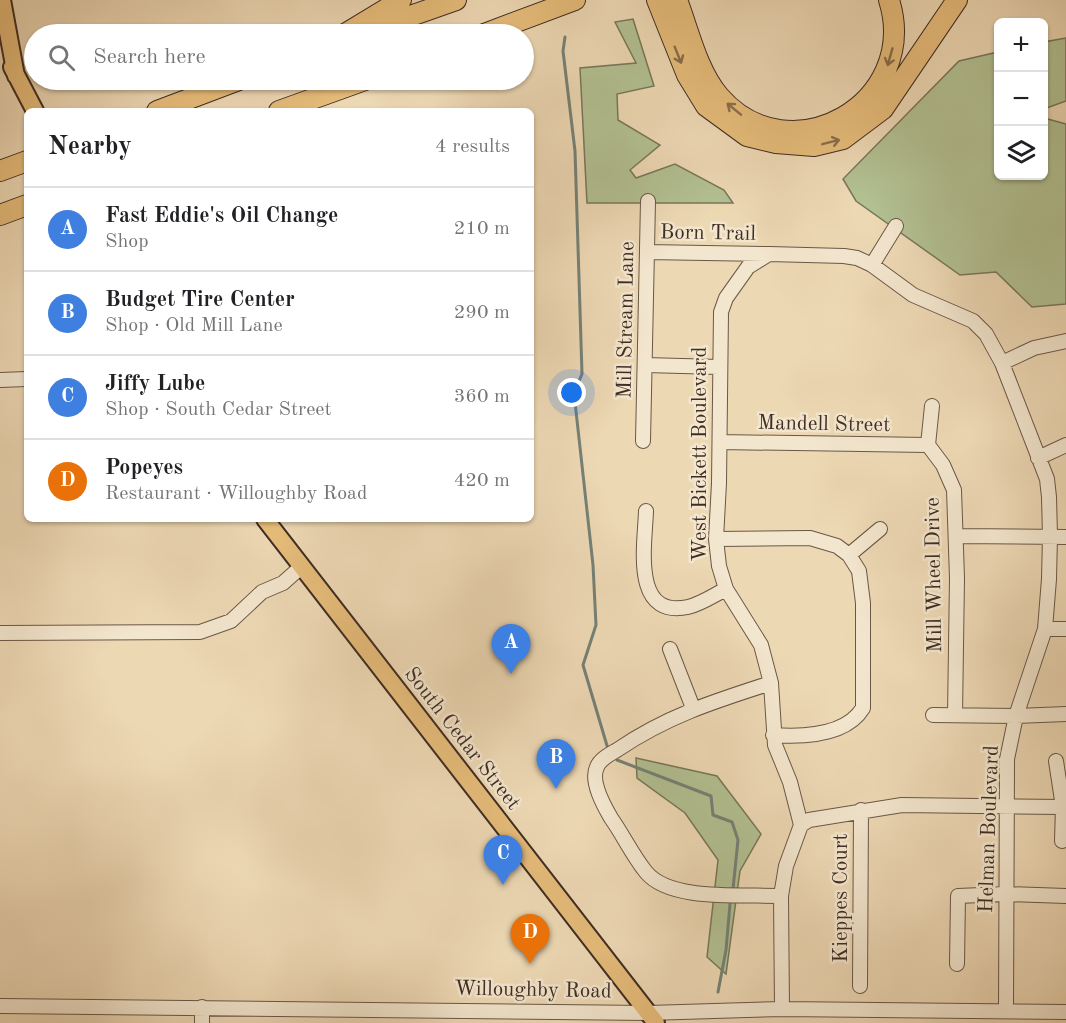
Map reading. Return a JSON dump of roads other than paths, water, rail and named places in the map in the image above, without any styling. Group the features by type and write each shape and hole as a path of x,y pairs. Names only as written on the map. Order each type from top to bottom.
{"highway":[{"path":"361,24 400,0"},
{"path":"388,24 456,0"},
{"path":"511,24 575,0"},
{"path":"657,0 687,75 706,106 747,136 776,143 814,146 843,139 883,109 957,0"},
{"path":"677,0 702,66 718,95 739,113 756,123 774,129 798,130 826,126 844,118 863,103 878,86 888,65 893,45 893,18 889,0"},
{"path":"165,108 213,90"},
{"path":"287,108 337,90"},
{"path":"0,171 24,162"},
{"path":"0,215 24,206"}],"main road":[{"path":"2,0 16,75"},
{"path":"0,44 33,108"},
{"name":"South Cedar Street","path":"267,522 652,1018"}],"street":[{"name":"Mill Stream Lane","path":"643,441 648,201"},
{"path":"769,254 844,256 857,258 872,265 896,226"},
{"name":"Born Trail","path":"647,252 769,254"},
{"name":"West Bickett Boulevard","path":"769,254 748,267 726,298 721,312 720,442 716,539 719,566 726,589 762,645 771,683 773,735 779,757 790,782 801,825"},
{"name":"Helman Boulevard","path":"872,265 913,295 973,321 986,334 1002,363 1047,479 1050,536 1045,629 1016,716 1007,759 1006,1011"},
{"path":"1002,363 1034,348 1066,341"},
{"path":"645,365 720,367"},
{"path":"0,380 24,379"},
{"path":"928,445 932,406"},
{"name":"Mandell Street","path":"720,442 928,445"},
{"name":"Mill Wheel Drive","path":"928,445 943,465 954,490 955,715"},
{"path":"1038,458 1066,445"},
{"path":"646,511 646,586 655,601 666,606 688,607 726,589"},
{"path":"849,555 880,530"},
{"path":"956,536 1066,537"},
{"path":"716,539 810,538 837,546 849,555 859,571 862,708 854,720 828,731 813,734 773,735"},
{"path":"0,633 200,632 231,621 262,592 283,583 301,567"},
{"path":"1045,629 1066,629"},
{"path":"670,649 693,708"},
{"path":"771,683 693,708 644,732 603,759 597,768 595,778 605,808 646,873 658,882 672,889 692,893 781,896"},
{"path":"933,715 1066,714"},
{"path":"1056,761 1063,807 1062,842"},
{"path":"782,1010 781,896 786,866 801,825 809,820 861,810 922,805 1063,807"},
{"name":"Kieppes Court","path":"860,986 861,810"},
{"path":"957,964 958,896 1005,894 1066,896"},
{"name":"Willoughby Road","path":"0,1006 202,1007 652,1018 782,1010 1066,1012"},
{"path":"202,1007 202,1023"}],"waterway":[{"path":"565,37 563,51 575,151 582,374 574,393 593,565 596,625 583,665 608,749"},
{"path":"617,760 711,796 713,815 732,822 738,840 733,889"},
{"path":"718,992 726,950 730,904"}],"place":[{"name":"Fast Eddie's Oil Change","path":"511,674"},
{"name":"Budget Tire Center","path":"556,789"},
{"name":"Jiffy Lube","path":"503,885"},
{"name":"Popeyes","path":"530,964"}]}
